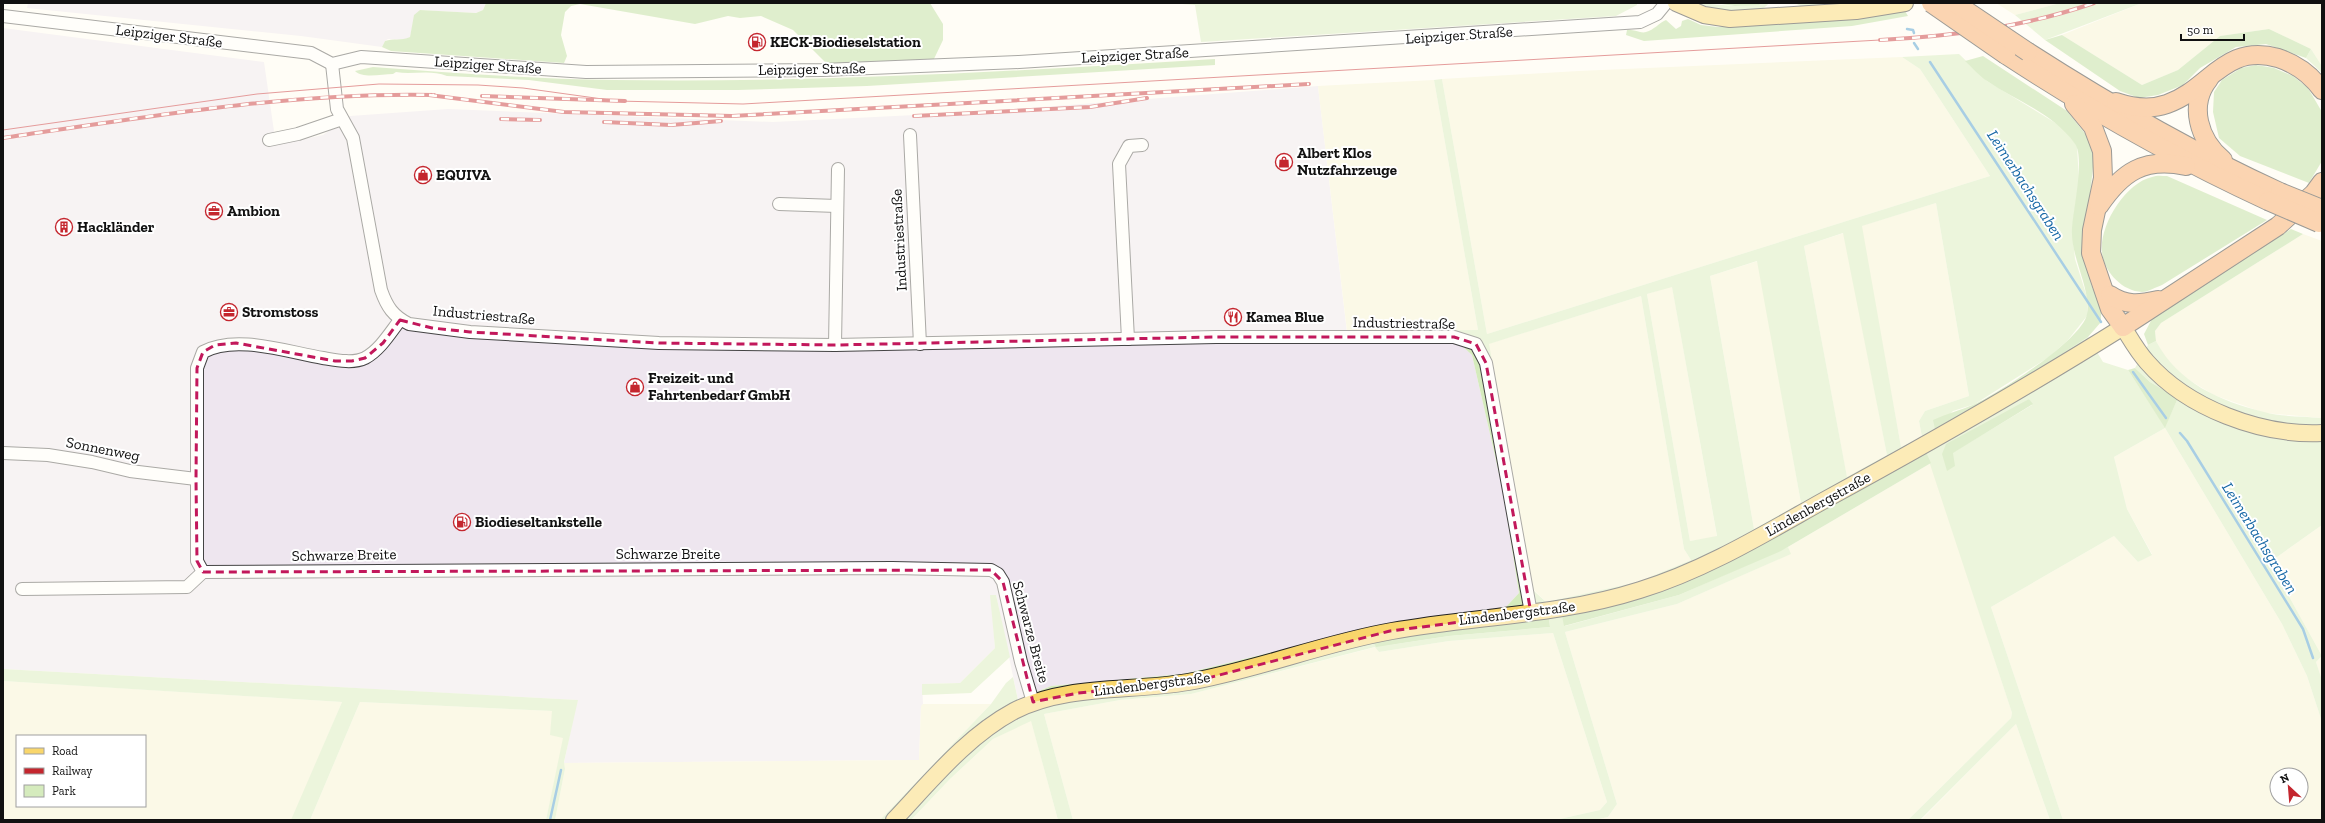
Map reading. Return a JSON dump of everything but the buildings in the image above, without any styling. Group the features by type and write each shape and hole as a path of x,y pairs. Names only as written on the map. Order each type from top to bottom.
{"highway":[{"path":"1931,3 2066,94 2199,169"},
{"path":"1956,3 2092,94 2168,137 2240,174 2274,196"},
{"path":"2092,94 2126,106 2155,108 2178,99 2216,71 2241,57 2255,55 2270,56 2299,68 2322,90"},
{"path":"2216,71 2200,94 2198,109 2199,125 2206,142 2213,151 2240,174"},
{"path":"2066,94 2089,121 2101,146 2103,172 2090,243 2092,258 2097,275 2111,313 2122,327"},
{"path":"2097,210 2119,181 2143,166 2165,162 2199,169 2274,196 2321,219"},
{"path":"2122,327 2278,226 2314,193 2322,182"},
{"path":"2097,275 2117,308 2122,327"},
{"path":"2110,295 2122,302 2134,304 2169,297"}],"main road":[{"path":"1676,3 1704,15 1730,19 1856,10 1905,3"},
{"path":"2122,327 2146,362 2165,379 2187,394 2232,420 2285,432 2322,433"},
{"name":"Lindenbergstraße","path":"894,820 972,739 998,720 1033,702 1078,693 1141,688 1196,681 1390,631 1553,610 1618,597 1706,565 1954,430 2122,327"}],"street":[{"name":"Leipziger Straße","path":"1626,24 1647,16 1662,3"},
{"name":"Leipziger Straße","path":"3,16 312,53 332,64 361,57 586,72 822,70 1027,61 1626,24 1651,19 1661,11 1666,3"},
{"path":"22,589 187,587 203,572 197,561 196,479 197,368 203,352 215,345 236,343 335,360 365,358 383,343 400,320 389,310 380,290 353,138 337,109 332,64"},
{"path":"269,140 298,134 342,119"},
{"name":"Industriestraße","path":"910,135 920,344"},
{"path":"1128,339 1119,164 1129,146 1142,145"},
{"path":"835,345 838,170"},
{"path":"778,204 837,206"},
{"name":"Industriestraße","path":"400,320 432,328 462,331 636,342 835,345 1216,337 1454,337 1476,344 1486,363 1530,613"},
{"name":"Sonnenweg","path":"3,454 48,455 130,471 196,479"},
{"name":"Schwarze Breite","path":"203,572 884,568 991,570 998,574 1002,582 1021,662 1033,702"}],"highlighted area":[{"path":"400,320 432,328 470,332 659,343 835,345 1216,337 1454,337 1476,344 1486,363 1531,613 1390,631 1196,681 1078,693 1033,702 1003,582 991,570 203,572 197,561 196,479 197,368 203,352 215,345 236,343 335,361 352,361 365,358 383,343"}],"shaded area":[{"path":"28,3 486,3 483,10 476,13 420,10 413,23 410,37 403,40 388,39 382,47 301,36 27,8"},
{"path":"1996,3 2060,3 2015,15"},
{"path":"2142,3 2322,3 2322,66 2311,49 2269,29 2220,36 2178,70 2142,85 2062,35"},
{"path":"3,28 264,62 276,145 323,135 350,116 448,109 773,122 976,112 1318,86 1348,341 1459,343 1472,355 1503,491 1519,593 1505,608 1376,627 1183,674 1051,686 1018,700 996,595 991,595 995,648 960,683 922,684 923,704 921,707 919,760 564,763 577,700 3,669"},
{"path":"1902,57 1920,69 1990,176 1487,334 1442,79 1579,71"},
{"path":"1434,80 1478,330 1347,331 1318,86"},
{"path":"1936,203 1969,396 1925,411 1919,421 1922,437 1901,447 1861,226"},
{"path":"1844,233 1887,455 1847,478 1804,246"},
{"path":"2303,234 2322,241 2322,418 2265,413 2214,395 2181,375 2165,358 2156,341 2155,331 2161,323"},
{"path":"1758,261 1801,503 1754,529 1710,276"},
{"path":"1672,286 1717,537 1690,541 1647,294"},
{"path":"1641,296 1684,549 1691,560 1639,582 1546,602 1533,589 1488,344"},
{"path":"2165,428 2282,624 2307,676 2322,722 2322,820 2063,820 1991,607 2114,536 2138,562 2152,554 2127,509 2114,457"},
{"path":"1931,463 2012,713 2011,718 1908,820 1595,820 1608,817 1617,804 1565,632 1677,604 1790,554 1788,547"},
{"path":"2322,525 2322,656 2270,562"},
{"path":"1553,633 1607,802 1600,810 1555,820 1073,820 1044,714 1120,700 1191,694 1376,647 1379,652 1449,641"},
{"path":"2322,657 2322,680 2316,662"},
{"path":"3,681 342,702 292,820 3,820"},
{"path":"360,702 552,711 564,737 546,820 310,820"},
{"path":"923,704 991,704 880,820 555,820 565,769 564,763 919,760 921,706"},
{"path":"1031,720 1058,820 911,820 950,779 993,739"},
{"path":"2016,724 2050,820 1920,820 1922,819"}],"green space":[{"path":"486,3 930,3 943,24 943,40 933,61 827,64 793,30 761,16 740,18 728,16 695,24 580,4 571,6 565,12 561,35 567,56 564,63 391,51 382,47 385,41 410,37 414,15 420,10 476,13 483,10"},
{"path":"1169,3 1637,3 1637,5 1616,16 1201,42 1195,5"},
{"path":"1697,3 1735,6 1769,3 1763,8 1755,11 1735,12 1724,11"},
{"path":"1714,3 1761,3 1759,5 1735,6"},
{"path":"1795,3 1862,3 1802,7"},
{"path":"2060,3 2142,3 2045,40 2015,15"},
{"path":"1905,11 1908,16 1852,26 1644,41 1626,35 1627,30 1646,32 1652,30 1666,20 1676,29 1681,26 1682,21 1688,19 1701,25 1718,27 1836,20"},
{"path":"2269,29 2311,49 2306,58 2266,44 2236,47 2200,68 2183,85 2158,95 2139,98 2120,91 2045,40 2062,35 2142,85 2178,70 2220,36"},
{"path":"2311,49 2322,66 2322,73 2306,58"},
{"path":"1959,54 1987,81 2062,127 2077,146 2079,181 2072,229 2075,259 2087,297 2087,316 2068,340 2049,357 1975,404 1953,411 1935,429 2088,337 2103,362 2128,370 2165,427 2178,398 2150,382 2135,368 2148,345 2156,341 2165,356 2188,379 2216,396 2248,408 2271,414 2322,418 2322,525 2270,562 2322,656 2316,662 2322,680 2322,722 2307,676 2282,624 2165,428 2114,457 2127,509 2152,555 2138,562 2114,536 1991,607 2063,820 2050,820 2016,724 1920,820 1908,820 2011,718 2012,713 1926,452 1758,544 1562,616 1565,626 1679,595 1788,547 1791,554 1677,604 1565,632 1617,804 1608,817 1595,820 1555,820 1600,810 1607,802 1553,633 1449,641 1379,652 1375,647 1191,694 1120,700 1044,714 1073,820 1058,820 1031,721 993,739 950,779 911,820 880,820 991,704 1006,683 1013,677 1018,700 1051,686 1183,674 1376,627 1505,608 1519,593 1503,491 1472,355 1459,343 1348,341 1347,331 1478,330 1434,80 1442,79 1487,334 1990,176 1920,69 1902,57","holes":["1936,203 1969,396 1925,411 1919,421 1922,437 1901,447 1862,226","1843,233 1887,455 1847,477 1804,246","1757,261 1801,503 1754,529 1710,276","1672,287 1717,536 1690,541 1647,294","1641,296 1684,549 1691,560 1638,582 1546,602 1533,590 1489,344","2029,399 2032,405 1952,453","1549,619 1550,627 1449,636 1376,647"]},
{"path":"1983,56 2067,111 2087,136 2094,158 2084,250 2091,284 2101,310 2101,322 2088,337 2012,386 1935,429 1933,420 1987,398 2020,377 2056,351 2082,325 2087,314 2086,293 2072,239 2079,172 2078,151 2075,144 2066,133 2046,116 1981,77 1965,61"},
{"path":"1215,59 1215,65 867,86 738,90 607,90 529,80 447,76 428,72 396,72 393,74 373,76 363,75 355,71 373,67 553,78 764,80 990,72"},
{"path":"2256,65 2274,68 2293,76 2308,88 2322,112 2322,161 2309,183 2240,156 2219,138 2213,112 2214,92 2222,80 2241,68"},
{"path":"2167,176 2267,220 2162,285 2144,292 2135,291 2121,284 2106,267 2102,252 2102,242 2105,230 2109,218 2116,207 2132,188 2142,181 2152,177"},
{"path":"2291,229 2303,234 2161,323 2155,331 2156,341 2148,345 2144,334 2153,317"},
{"path":"2135,368 2150,382 2178,398 2165,428 2128,370"},
{"path":"2029,399 2033,404 1953,453 1955,466 1947,471 1942,454 1946,444"},
{"path":"1926,452 1931,463 1781,551 1679,595 1564,626 1562,616 1635,598"},
{"path":"990,595 996,595 1010,657 971,693 922,695 922,684 960,683 995,648"},
{"path":"1549,619 1550,627 1449,636 1376,647 1373,641 1448,628"},
{"path":"3,669 578,700 564,762 565,769 555,820 546,820 563,738 550,735 552,711 360,702 310,820 291,820 342,702 3,681"}],"waterway":[{"name":"Leimerbachsgraben","path":"1907,29 1913,30 1914,33"},
{"name":"Leimerbachsgraben","path":"1914,43 1918,49"},
{"name":"Leimerbachsgraben","path":"1930,62 2101,322"},
{"name":"Leimerbachsgraben","path":"2133,372 2166,418"},
{"name":"Leimerbachsgraben","path":"2180,433 2187,441 2303,629 2313,658"},
{"path":"550,820 561,770"}],"tram line":[{"path":"3,130 257,94 379,84 478,85 523,88 617,101 743,104 1880,40"}],"railway":[{"path":"1880,40 1935,36 1988,29 2041,18 2094,3"},
{"path":"429,95 564,112 732,116 1309,84"},
{"path":"3,138 164,114 272,102 380,95 434,95"},
{"path":"482,96 625,101"},
{"path":"914,116 1090,107 1147,98"},
{"path":"501,119 540,120"},
{"path":"604,122 671,125 721,121"}],"place":[{"name":"KECK-Biodieselstation","path":"757,42"},
{"name":"Albert Klos Nutzfahrzeuge","path":"1284,162"},
{"name":"EQUIVA","path":"423,175"},
{"name":"Ambion","path":"214,211"},
{"name":"Hackländer","path":"64,227"},
{"name":"Stromstoss","path":"229,312"},
{"name":"Kamea Blue","path":"1233,317"},
{"name":"Freizeit- und Fahrtenbedarf GmbH","path":"635,387"},
{"name":"Biodieseltankstelle","path":"462,522"}]}
